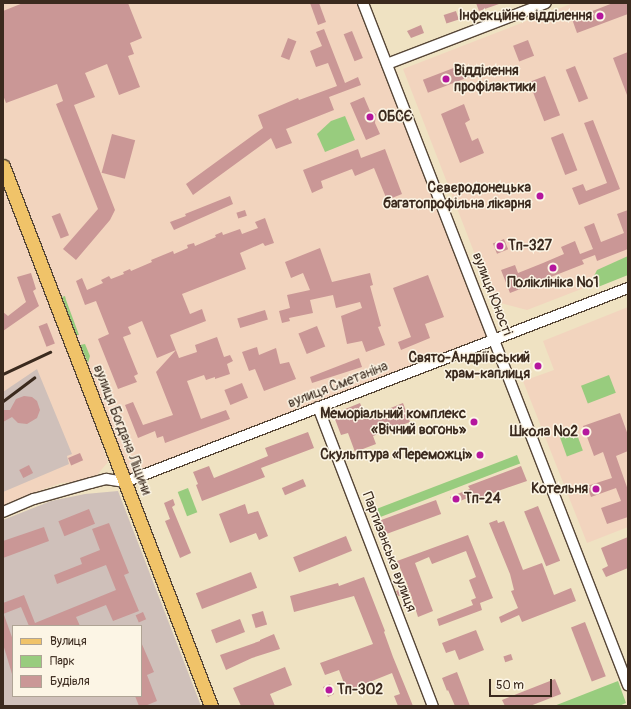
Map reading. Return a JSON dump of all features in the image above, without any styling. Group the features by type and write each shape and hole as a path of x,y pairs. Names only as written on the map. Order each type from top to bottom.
{"main road":[{"name":"вулиця Богдана Ліщини","path":"3,166 35,253 211,706"}],"street":[{"name":"вулиця Юності","path":"364,3 628,685"},
{"path":"387,64 546,3"},
{"name":"вулиця Сметаніна","path":"125,482 628,288"},
{"name":"Партизанська вулиця","path":"318,407 433,706"},
{"path":"3,512 34,499 106,479 125,482"}],"shaded area":[{"path":"3,3 358,3 488,337 130,478 3,153"},
{"name":"Сєвєродонецька багатопрофільна лікарня","path":"573,3 628,3 628,271 527,310 493,301 403,69"},
{"path":"3,183 76,372 108,462 97,475 85,481 61,483 3,506"},
{"name":"Школа №2","path":"628,307 628,527 587,543 523,381 554,370 543,341"},
{"path":"37,369 72,454 67,456 69,464 3,492 3,392"},
{"path":"118,491 201,706 3,706 3,520 51,501 85,494"}],"green space":[{"path":"345,116 355,140 325,152 317,134 331,121"},
{"path":"628,256 628,275 598,287 594,276 597,270"},
{"path":"65,296 79,335 76,335 62,297"},
{"path":"85,344 90,356 88,363 80,345"},
{"path":"609,375 616,393 588,403 581,386"},
{"path":"575,429 583,451 567,456 559,435"},
{"path":"517,455 520,463 376,519 373,510"},
{"path":"188,488 197,512 187,516 178,492"},
{"path":"618,681 626,703 619,706 554,706"}],"building":[{"path":"23,3 128,3 142,38 130,43 134,54 128,56 140,87 119,95 107,64 85,73 95,97 74,105 115,210 110,220 76,260 63,249 98,209 56,104 63,101 57,84 6,103 3,95 3,11"},
{"path":"310,3 319,3 326,22 318,25"},
{"path":"476,3 499,3 499,4 479,11"},
{"name":"Інфекційне відділення","path":"613,3 628,3 628,14 577,33 572,19"},
{"path":"456,11 459,20 446,24 444,15"},
{"path":"421,25 424,33 411,38 407,31"},
{"path":"324,29 345,83 358,77 361,85 329,97 334,110 286,129 292,143 276,149 271,138 193,195 186,184 263,128 258,115 298,98 299,100 337,86 328,63 316,67 310,51 322,46 316,32"},
{"path":"352,31 363,58 355,61 344,34"},
{"path":"288,38 296,41 289,60 281,57"},
{"path":"528,40 534,56 519,62 513,46"},
{"path":"628,52 628,95 627,95 613,58"},
{"name":"Відділення профілактики","path":"464,64 469,77 428,93 423,80"},
{"path":"575,66 588,98 579,102 566,70"},
{"path":"545,76 560,115 544,121 529,82"},
{"path":"364,97 370,111 376,114 375,123 380,134 366,140 350,103"},
{"path":"464,104 470,120 465,123 472,141 478,138 484,153 460,163 441,114"},
{"path":"593,120 620,189 579,205 572,188 583,184 586,191 607,183 584,123"},
{"path":"563,133 577,170 565,175 551,138"},
{"path":"112,134 135,140 125,179 102,173"},
{"path":"358,149 361,158 385,149 402,194 387,200 374,168 355,176 352,169 321,181 323,188 312,193 303,170"},
{"path":"230,196 233,204 174,230 170,222 186,216 185,214"},
{"path":"245,210 247,216 238,218 236,213"},
{"path":"628,210 628,249 597,261 595,255 582,260 584,264 510,293 501,270 515,265 518,273 564,254 561,247 575,241 580,254 593,249 584,227 594,223 601,242 624,233 617,214"},
{"path":"60,213 69,235 61,239 52,216"},
{"path":"265,218 274,243 265,246 263,243 240,253 246,269 182,294 190,314 202,309 206,321 170,335 176,350 157,358 142,321 128,327 131,334 123,337 138,374 134,376 137,382 118,389 98,339 109,334 96,301 85,305 76,281 82,278 87,290 103,283 101,280 109,276 111,279 124,274 123,272 130,269 131,271 152,262 151,260 173,251 174,254 188,248 187,245 194,243 195,246 216,237 215,235 222,232 223,235 240,229 242,234 258,228 255,222"},
{"name":"Тп-327","path":"504,239 508,249 497,254 493,243"},
{"path":"320,248 332,282 370,273 373,285 370,286 381,326 378,327 385,345 366,352 362,341 347,344 341,316 362,308 360,302 336,308 333,295 310,300 313,313 289,318 290,321 282,323 279,311 290,308 287,295 310,290 303,273 291,278 285,262"},
{"path":"31,273 36,289 33,291 39,306 3,331 3,312 8,316 26,302 17,277"},
{"path":"428,275 444,317 425,324 430,338 401,350 398,342 411,337 393,288"},
{"path":"265,310 268,320 240,328 237,318"},
{"path":"47,323 55,344 46,347 39,326"},
{"path":"317,326 325,346 307,354 298,333"},
{"path":"217,337 224,357 230,355 233,361 227,364 230,374 215,379 215,377 206,380 204,375 187,381 201,419 226,410 230,419 165,443 163,436 157,438 155,431 138,438 125,405 133,402 143,425 173,415 156,372 176,350 179,358 197,352 195,345"},
{"path":"257,347 259,355 276,348 280,364 289,362 296,379 264,391 255,369 249,371 242,352"},
{"path":"359,358 362,367 312,383 310,377"},
{"path":"242,383 248,398 230,405 224,390"},
{"path":"24,396 32,397 37,401 40,410 37,418 27,424 18,423 12,417 3,422 3,410 10,410 16,399"},
{"path":"360,403 366,418 403,403 410,422 373,436 376,444 355,452 348,433 341,435 333,414"},
{"path":"620,413 628,435 628,451 616,456 628,490 628,517 607,524 601,508 621,501 616,488 591,497 587,486 612,478 603,452 594,456 583,426"},
{"path":"308,432 314,448 261,468 265,477 202,501 196,485 198,484 193,472 209,466 214,478 268,456 265,448"},
{"path":"80,453 83,460 71,465 68,458"},
{"path":"29,465 33,473 23,478 19,470"},
{"path":"521,466 527,481 474,501 472,496 453,504 450,497 470,489 468,486"},
{"path":"303,479 306,486 285,495 282,488"},
{"path":"173,499 175,505 172,507 191,553 180,558 165,521 170,519 164,503"},
{"path":"436,500 441,514 386,534 381,520"},
{"path":"245,504 248,514 258,511 268,536 259,540 256,533 230,543 219,514"},
{"path":"538,506 560,561 546,566 524,512"},
{"path":"89,509 95,524 64,536 58,521"},
{"path":"497,520 498,523 504,521 523,570 542,563 554,595 571,588 576,601 522,622 519,615 501,623 499,617 518,608 511,591 514,590 510,574 489,523"},
{"path":"109,523 129,573 124,575 139,611 113,621 106,605 76,617 80,625 29,625 21,607 3,614 3,603 24,595 35,623 116,590 106,565 57,584 54,575 82,564 80,558 100,550 92,529"},
{"path":"44,527 49,541 3,558 3,541"},
{"path":"468,535 493,598 480,603 482,610 439,626 437,619 473,605 471,600 476,598 469,580 476,577 466,551 432,564 429,557 415,563 433,611 418,617 410,592 398,596 396,591 408,586 397,561"},
{"path":"346,536 352,551 299,572 293,557"},
{"path":"628,537 628,568 606,577 602,569 608,566 601,548"},
{"path":"251,572 257,588 202,609 196,593"},
{"path":"364,577 385,631 384,632 393,657 413,706 398,706 394,696 400,694 392,673 347,691 339,670 325,675 320,663 373,644 354,596 294,612 290,596 338,583 339,586"},
{"path":"263,611 267,624 256,628 252,615"},
{"path":"143,612 146,619 139,622 136,615"},
{"path":"4,615 12,637 12,674 3,644"},
{"path":"240,619 245,632 216,643 211,630"},
{"path":"585,622 606,676 592,682 571,627"},
{"path":"476,630 484,650 459,660 455,650 446,653 442,643"},
{"path":"274,634 280,649 252,658 226,670 220,655 260,641"},
{"path":"142,644 154,672 147,675 157,701 145,706 139,706 135,697 142,697"},
{"path":"511,654 513,660 505,662 503,656"},
{"path":"285,667 292,685 270,694 275,706 241,706 233,688"},
{"path":"457,672 470,706 455,706 442,678"},
{"path":"555,679 561,694 530,706 505,706 502,700"},
{"name":"Тп-302","path":"330,684 334,694 328,697 323,687"}],"railway":[{"path":"3,374 50,352"},
{"path":"3,401 34,378"}],"place":[{"name":"Інфекційне відділення","path":"600,16"},
{"name":"Відділення профілактики","path":"446,79"},
{"name":"ОБСЄ","path":"370,117"},
{"name":"Сєвєродонецька багатопрофільна лікарня","path":"540,196"},
{"name":"Тп-327","path":"500,246"},
{"name":"Поліклініка №1","path":"553,268"},
{"name":"Свято-Андріївський храм-каплиця","path":"538,366"},
{"name":"Меморіальний комплекс «Вічний вогонь»","path":"474,422"},
{"name":"Школа №2","path":"586,432"},
{"name":"Скульптура «Переможці»","path":"480,455"},
{"name":"Котельня","path":"596,489"},
{"name":"Тп-24","path":"456,499"},
{"name":"Тп-302","path":"329,690"}]}
